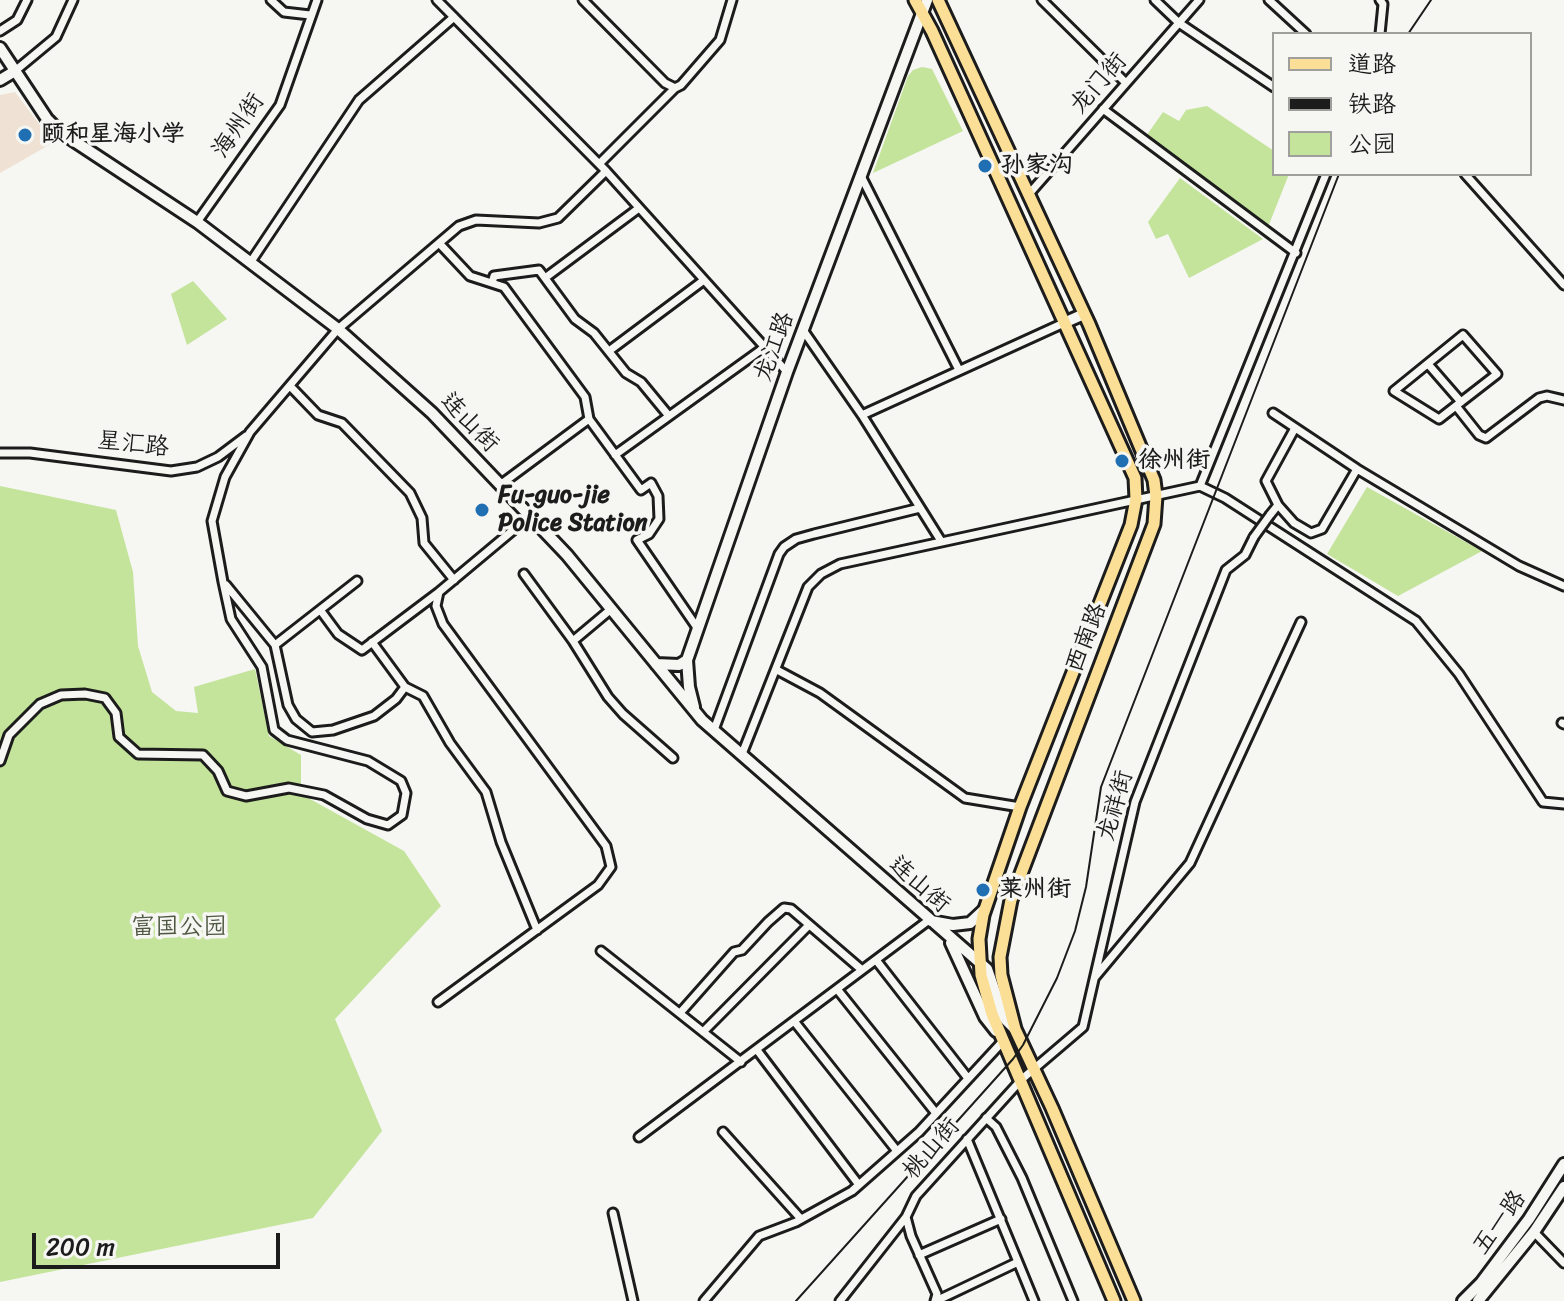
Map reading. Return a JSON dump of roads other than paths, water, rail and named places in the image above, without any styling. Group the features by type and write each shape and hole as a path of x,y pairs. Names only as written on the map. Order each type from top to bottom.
{"main road":[{"path":"915,0 1066,322 1135,478 1136,499 1131,525 1020,807 984,909 980,925 979,961 985,993 1114,1301"},
{"name":"西南路","path":"938,0 1084,314 1154,480 1154,524 1011,900 1000,957 1001,975 1015,1029 1134,1301"}],"street":[{"path":"0,31 17,20 27,0"},
{"path":"0,80 56,37 73,0"},
{"path":"271,0 284,12 310,15"},
{"name":"海州街","path":"197,222 280,105 317,0"},
{"path":"437,0 606,171 787,372"},
{"path":"583,0 665,83 675,88"},
{"path":"599,164 681,85 720,40 732,0"},
{"name":"龙江路","path":"696,713 689,687 687,660 787,372 927,0"},
{"path":"1042,0 1126,83"},
{"path":"1155,0 1179,23 1272,86"},
{"name":"龙门街","path":"1030,197 1199,0"},
{"path":"1269,0 1304,32"},
{"path":"1380,0 1383,4 1380,32"},
{"path":"250,263 359,100 454,17"},
{"name":"连山街","path":"0,48 59,131 197,222 338,329 432,413 567,555 696,713 979,961"},
{"path":"1103,109 1296,253"},
{"path":"0,761 9,735 40,704 61,695 85,694 105,698 116,713 119,737 138,754 203,755 218,771 227,791 246,796 289,788 324,795 367,819 388,825 402,815 406,793 401,781 368,761 287,740 274,730 262,667 231,619 223,582 212,521 225,477 250,432 338,329 459,226 476,220 539,223 558,218 606,171"},
{"path":"860,175 959,370"},
{"path":"1200,486 1325,176"},
{"path":"1467,176 1564,285"},
{"path":"1013,207 1030,197"},
{"path":"545,278 639,208"},
{"path":"439,243 470,276 504,287 585,397 589,419 641,490 651,483 658,496 659,519 655,529 637,540 698,629"},
{"path":"492,283 494,276 539,270 575,319 594,333 626,373 641,382 669,416"},
{"path":"609,351 704,280"},
{"path":"862,415 1084,314"},
{"path":"803,330 862,415 941,541"},
{"path":"1463,335 1497,374 1458,404 1439,419 1394,391 1463,335"},
{"path":"615,455 765,347"},
{"path":"1428,364 1479,435 1486,438 1539,398 1547,396 1564,400"},
{"path":"290,386 318,415 342,423 410,493 422,518 424,543 454,580"},
{"path":"1273,413 1357,469 1519,566 1564,586"},
{"path":"500,485 589,419"},
{"path":"1295,428 1266,481 1278,505 1294,523 1311,533 1322,529 1357,469"},
{"name":"星汇路","path":"0,453 30,453 171,471 197,467 218,457 250,432"},
{"path":"742,754 808,587 821,574 840,564 1200,486 1225,498 1416,621 1459,674 1543,802 1564,804"},
{"name":"龙祥街","path":"1022,1079 1083,1027 1135,802 1226,570 1245,555 1254,537 1278,505"},
{"path":"714,730 784,547 796,539 920,508"},
{"path":"321,611 338,634 362,650 439,592 530,516"},
{"path":"524,574 573,641 608,697 673,758"},
{"path":"275,645 357,581"},
{"path":"223,582 275,645 288,705 296,719 312,732 333,730 374,716 396,699 405,687"},
{"path":"438,1002 598,885 611,867 606,846 443,624 436,606 439,592"},
{"path":"573,641 610,610"},
{"path":"1094,979 1190,863 1301,622"},
{"path":"372,642 405,687 423,696 450,743 486,792 501,842 537,930"},
{"path":"656,664 679,665 687,660"},
{"path":"777,670 820,693 965,798 1020,807"},
{"path":"680,1013 734,952 742,950 784,908 791,909 862,970"},
{"path":"639,1137 929,920 953,925 970,923 984,909"},
{"path":"703,1032 809,925"},
{"path":"704,1301 759,1236 801,1219 859,1185 919,1132 1004,1040 985,1017 946,934"},
{"path":"601,951 741,1062"},
{"path":"876,960 967,1077"},
{"path":"979,961 991,976 1004,1018 1015,1029"},
{"path":"837,989 935,1112"},
{"path":"794,1021 897,1151"},
{"path":"757,1050 859,1185"},
{"name":"桃山街","path":"935,1301 937,1294 906,1217 916,1196 1022,1079"},
{"path":"986,1118 996,1127 1022,1178 1073,1301"},
{"path":"723,1132 801,1219"},
{"path":"967,1139 1034,1301"},
{"name":"五一路","path":"1463,1301 1481,1283 1529,1219 1564,1164"},
{"name":"五一路","path":"1478,1301 1534,1232 1564,1187"},
{"path":"613,1213 633,1301"},
{"path":"840,1301 906,1217"},
{"path":"919,1255 1001,1219"},
{"path":"1534,1232 1564,1263"},
{"path":"935,1301 1018,1262"}],"railway":[{"path":"1409,32 1431,0"},
{"path":"796,1301 1013,1059 1057,978 1075,931 1086,887 1101,787 1338,176"}],"place":[{"name":"颐和星海小学","path":"25,135"},
{"name":"孙家沟","path":"985,166"},
{"name":"徐州街","path":"1122,461"},
{"name":"Fu-guo-jie Police Station","path":"482,510"},
{"name":"莱州街","path":"983,890"}],"park label":[{"name":"富国公园","path":"179,928"}]}
